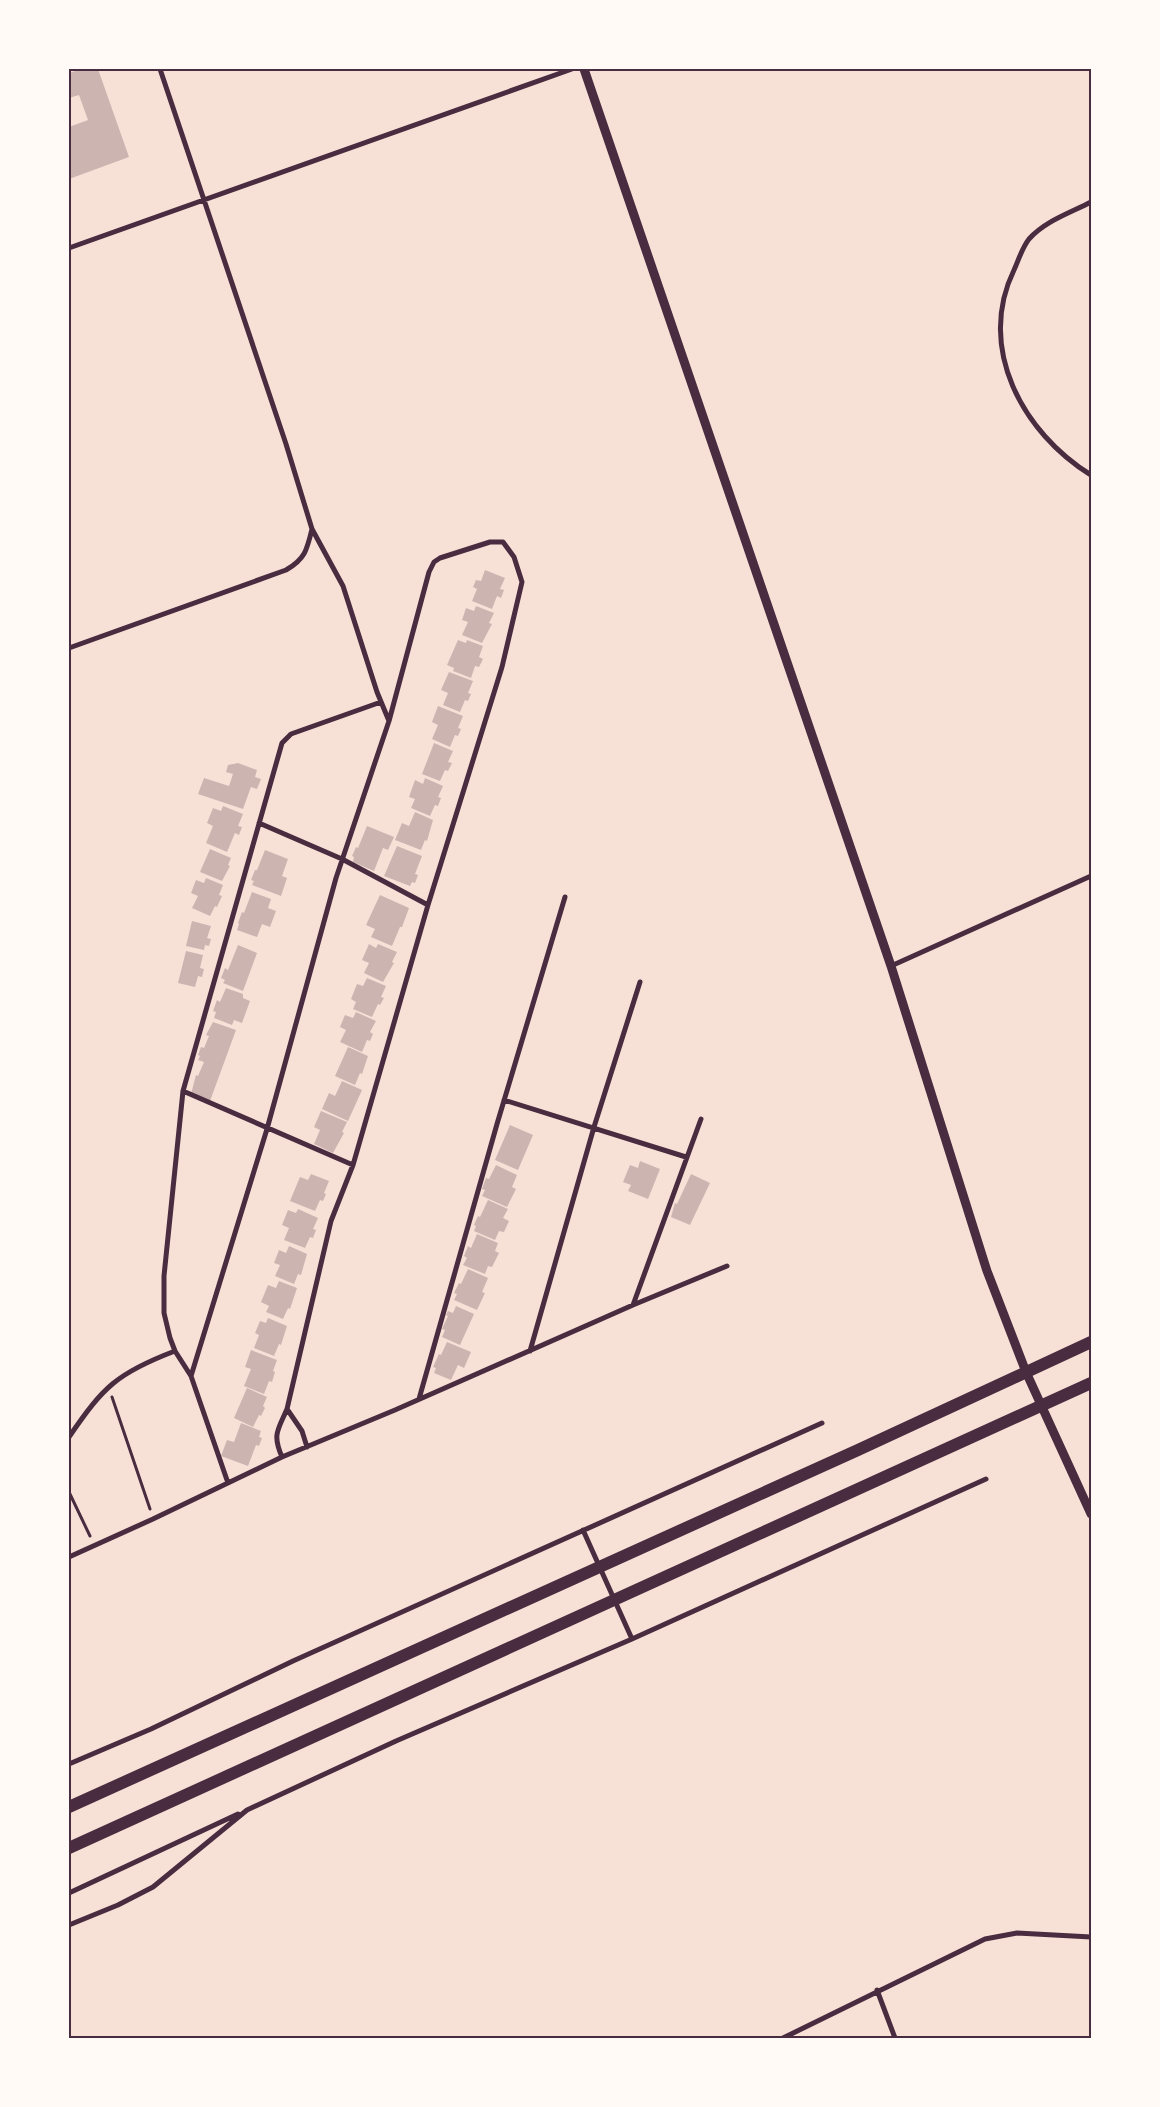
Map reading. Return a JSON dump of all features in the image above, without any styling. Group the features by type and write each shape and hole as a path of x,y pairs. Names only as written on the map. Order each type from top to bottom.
{"main road":[{"path":"69,1807 1091,1342"},
{"path":"69,1848 1091,1384"}],"street":[{"path":"160,69 286,444 312,529 343,586 380,702 389,721"},
{"path":"69,248 572,69"},
{"path":"584,69 891,966 987,1271 1026,1372 1091,1514"},
{"path":"1091,202 1044,226 1022,249 1006,290 1000,330 1009,376 1024,412 1053,446 1091,475"},
{"path":"69,648 286,570 300,560 307,548 312,529"},
{"path":"191,1376 267,1129 342,859 389,721 428,572 434,562 440,558 490,542 500,541 506,545 514,558 522,582 502,667 428,905 353,1165 331,1221 287,1409 276,1434 277,1446 282,1457"},
{"path":"228,1483 191,1376 175,1351 167,1326 163,1298 183,1091 276,759 286,738 291,734 380,702"},
{"path":"259,823 342,859 428,905"},
{"path":"891,966 1091,876"},
{"path":"419,1399 504,1100 565,897"},
{"path":"530,1351 594,1127 640,982"},
{"path":"183,1091 353,1165"},
{"path":"504,1100 686,1157"},
{"path":"633,1305 701,1119"},
{"path":"69,1557 282,1457 727,1266"},
{"path":"69,1437 93,1402 108,1386 132,1370 175,1351"},
{"path":"287,1409 302,1431 307,1447"},
{"path":"69,1764 822,1423"},
{"path":"69,1893 396,1741 632,1638 986,1479"},
{"path":"583,1530 632,1638"},
{"path":"69,1925 118,1905 153,1887 247,1810"},
{"path":"783,2038 877,1990 984,1939 1017,1933 1091,1937"},
{"path":"877,1990 895,2038"}],"path":[{"path":"108,1386 153,1519"},
{"path":"69,1492 95,1546"}],"building":[{"path":"82,69 98,69 129,157 69,179 69,127 88,120 79,95 69,98 69,73"},
{"path":"485,570 505,578 500,589 504,590 501,598 497,596 492,609 472,601 477,589 473,587 476,580 481,581"},
{"path":"476,606 494,613 489,623 492,624 482,643 462,635 468,622 462,620 466,608 474,611"},
{"path":"458,640 466,643 467,640 483,646 479,657 483,659 479,667 475,666 471,678 453,671 454,668 447,665"},
{"path":"449,672 473,681 468,693 471,694 468,701 465,700 460,712 443,705 448,693 441,690"},
{"path":"438,706 463,716 458,728 461,729 458,736 455,735 450,747 432,739 438,725 432,722"},
{"path":"434,743 453,751 448,762 452,763 448,771 445,770 440,781 422,774"},
{"path":"238,763 257,770 255,777 261,779 257,789 251,787 243,809 198,794 204,778 229,786 233,774 226,772 228,765"},
{"path":"425,778 443,786 438,797 441,798 438,806 435,805 430,816 411,808 415,799 409,797 415,780 423,784"},
{"path":"223,806 243,814 238,826 242,827 239,835 235,833 227,852 206,843 213,826 207,823 213,808 221,811"},
{"path":"415,812 433,820 427,841 425,840 421,850 395,840 402,823 409,826"},
{"path":"367,826 394,837 388,850 383,848 374,871 353,862 354,857 352,856 356,847 358,848"},
{"path":"397,846 422,856 415,874 418,875 415,883 412,882 410,886 384,876"},
{"path":"210,849 231,858 228,865 230,866 222,881 200,872"},
{"path":"265,850 288,859 282,876 287,878 281,896 252,885 254,881 251,880"},
{"path":"206,878 223,885 219,895 222,896 210,916 192,908 198,896 191,893 196,880 204,883"},
{"path":"252,892 271,899 268,908 276,911 270,927 262,924 257,937 237,930 242,912 244,913"},
{"path":"380,895 409,908 392,946 371,937 375,929 366,925"},
{"path":"192,921 211,926 207,938 211,939 209,946 205,945 204,950 186,946"},
{"path":"369,944 376,948 378,944 397,952 392,962 394,963 383,982 364,973 369,963 362,960"},
{"path":"238,945 257,953 243,991 223,983 225,980 221,978 225,968 228,970"},
{"path":"186,951 203,955 200,968 204,969 202,977 198,976 195,987 178,983"},
{"path":"367,978 386,986 381,997 384,998 380,1005 378,1004 372,1017 353,1009 356,1002 351,999 357,984 363,986"},
{"path":"226,988 243,994 243,998 250,1001 242,1023 234,1020 232,1025 214,1018 216,1012 213,1011 217,1000 220,1002"},
{"path":"356,1012 376,1021 370,1032 373,1034 370,1041 367,1040 362,1052 340,1042 346,1030 340,1027 345,1015 353,1018"},
{"path":"213,1022 236,1030 210,1101 191,1094 196,1075 198,1076 204,1062 198,1060 200,1056 198,1055 201,1047 204,1048 209,1036 206,1035"},
{"path":"348,1047 368,1056 362,1074 360,1073 355,1085 335,1076"},
{"path":"342,1081 362,1090 348,1121 322,1109 329,1093 335,1096"},
{"path":"321,1111 347,1122 342,1132 344,1133 333,1153 314,1144 320,1130 314,1127"},
{"path":"510,1125 533,1135 518,1170 495,1160"},
{"path":"640,1161 660,1169 648,1199 628,1191 631,1185 623,1182 630,1165 638,1168"},
{"path":"496,1165 517,1175 512,1187 516,1189 507,1207 482,1196 485,1190 482,1189 486,1178 489,1179"},
{"path":"311,1174 329,1181 323,1201 320,1200 315,1211 290,1201 300,1177 308,1180"},
{"path":"691,1174 710,1183 690,1225 671,1217 675,1203 677,1204"},
{"path":"488,1200 508,1209 503,1218 509,1221 504,1232 499,1231 495,1240 474,1231 476,1226 474,1225 478,1216 480,1217"},
{"path":"298,1209 318,1218 313,1229 316,1230 313,1238 310,1237 305,1248 284,1240 289,1228 282,1225 288,1210 296,1213"},
{"path":"477,1234 498,1243 495,1251 499,1253 492,1267 488,1266 485,1274 463,1265 467,1258 464,1256 468,1246 471,1248"},
{"path":"289,1246 307,1254 301,1275 298,1274 294,1284 275,1276 280,1265 274,1263 279,1250 286,1253"},
{"path":"468,1269 488,1278 482,1292 485,1293 477,1310 454,1300 457,1294 454,1293 459,1283 461,1284"},
{"path":"279,1281 297,1288 290,1309 288,1308 283,1319 266,1312 269,1306 261,1302 268,1285 276,1288"},
{"path":"456,1306 474,1314 460,1345 442,1337 445,1330 442,1329 448,1316 446,1315 448,1311 453,1313"},
{"path":"268,1318 287,1326 281,1345 279,1344 274,1356 254,1348 259,1335 255,1333 260,1321 266,1323"},
{"path":"447,1342 471,1352 464,1368 458,1365 451,1380 434,1373 436,1368 433,1367"},
{"path":"251,1350 277,1360 272,1382 269,1381 264,1394 244,1386 251,1369 245,1367"},
{"path":"247,1388 267,1397 263,1406 265,1408 253,1427 234,1418"},
{"path":"241,1423 261,1431 259,1437 262,1438 259,1446 256,1445 248,1466 221,1456 227,1440 234,1442"}]}
